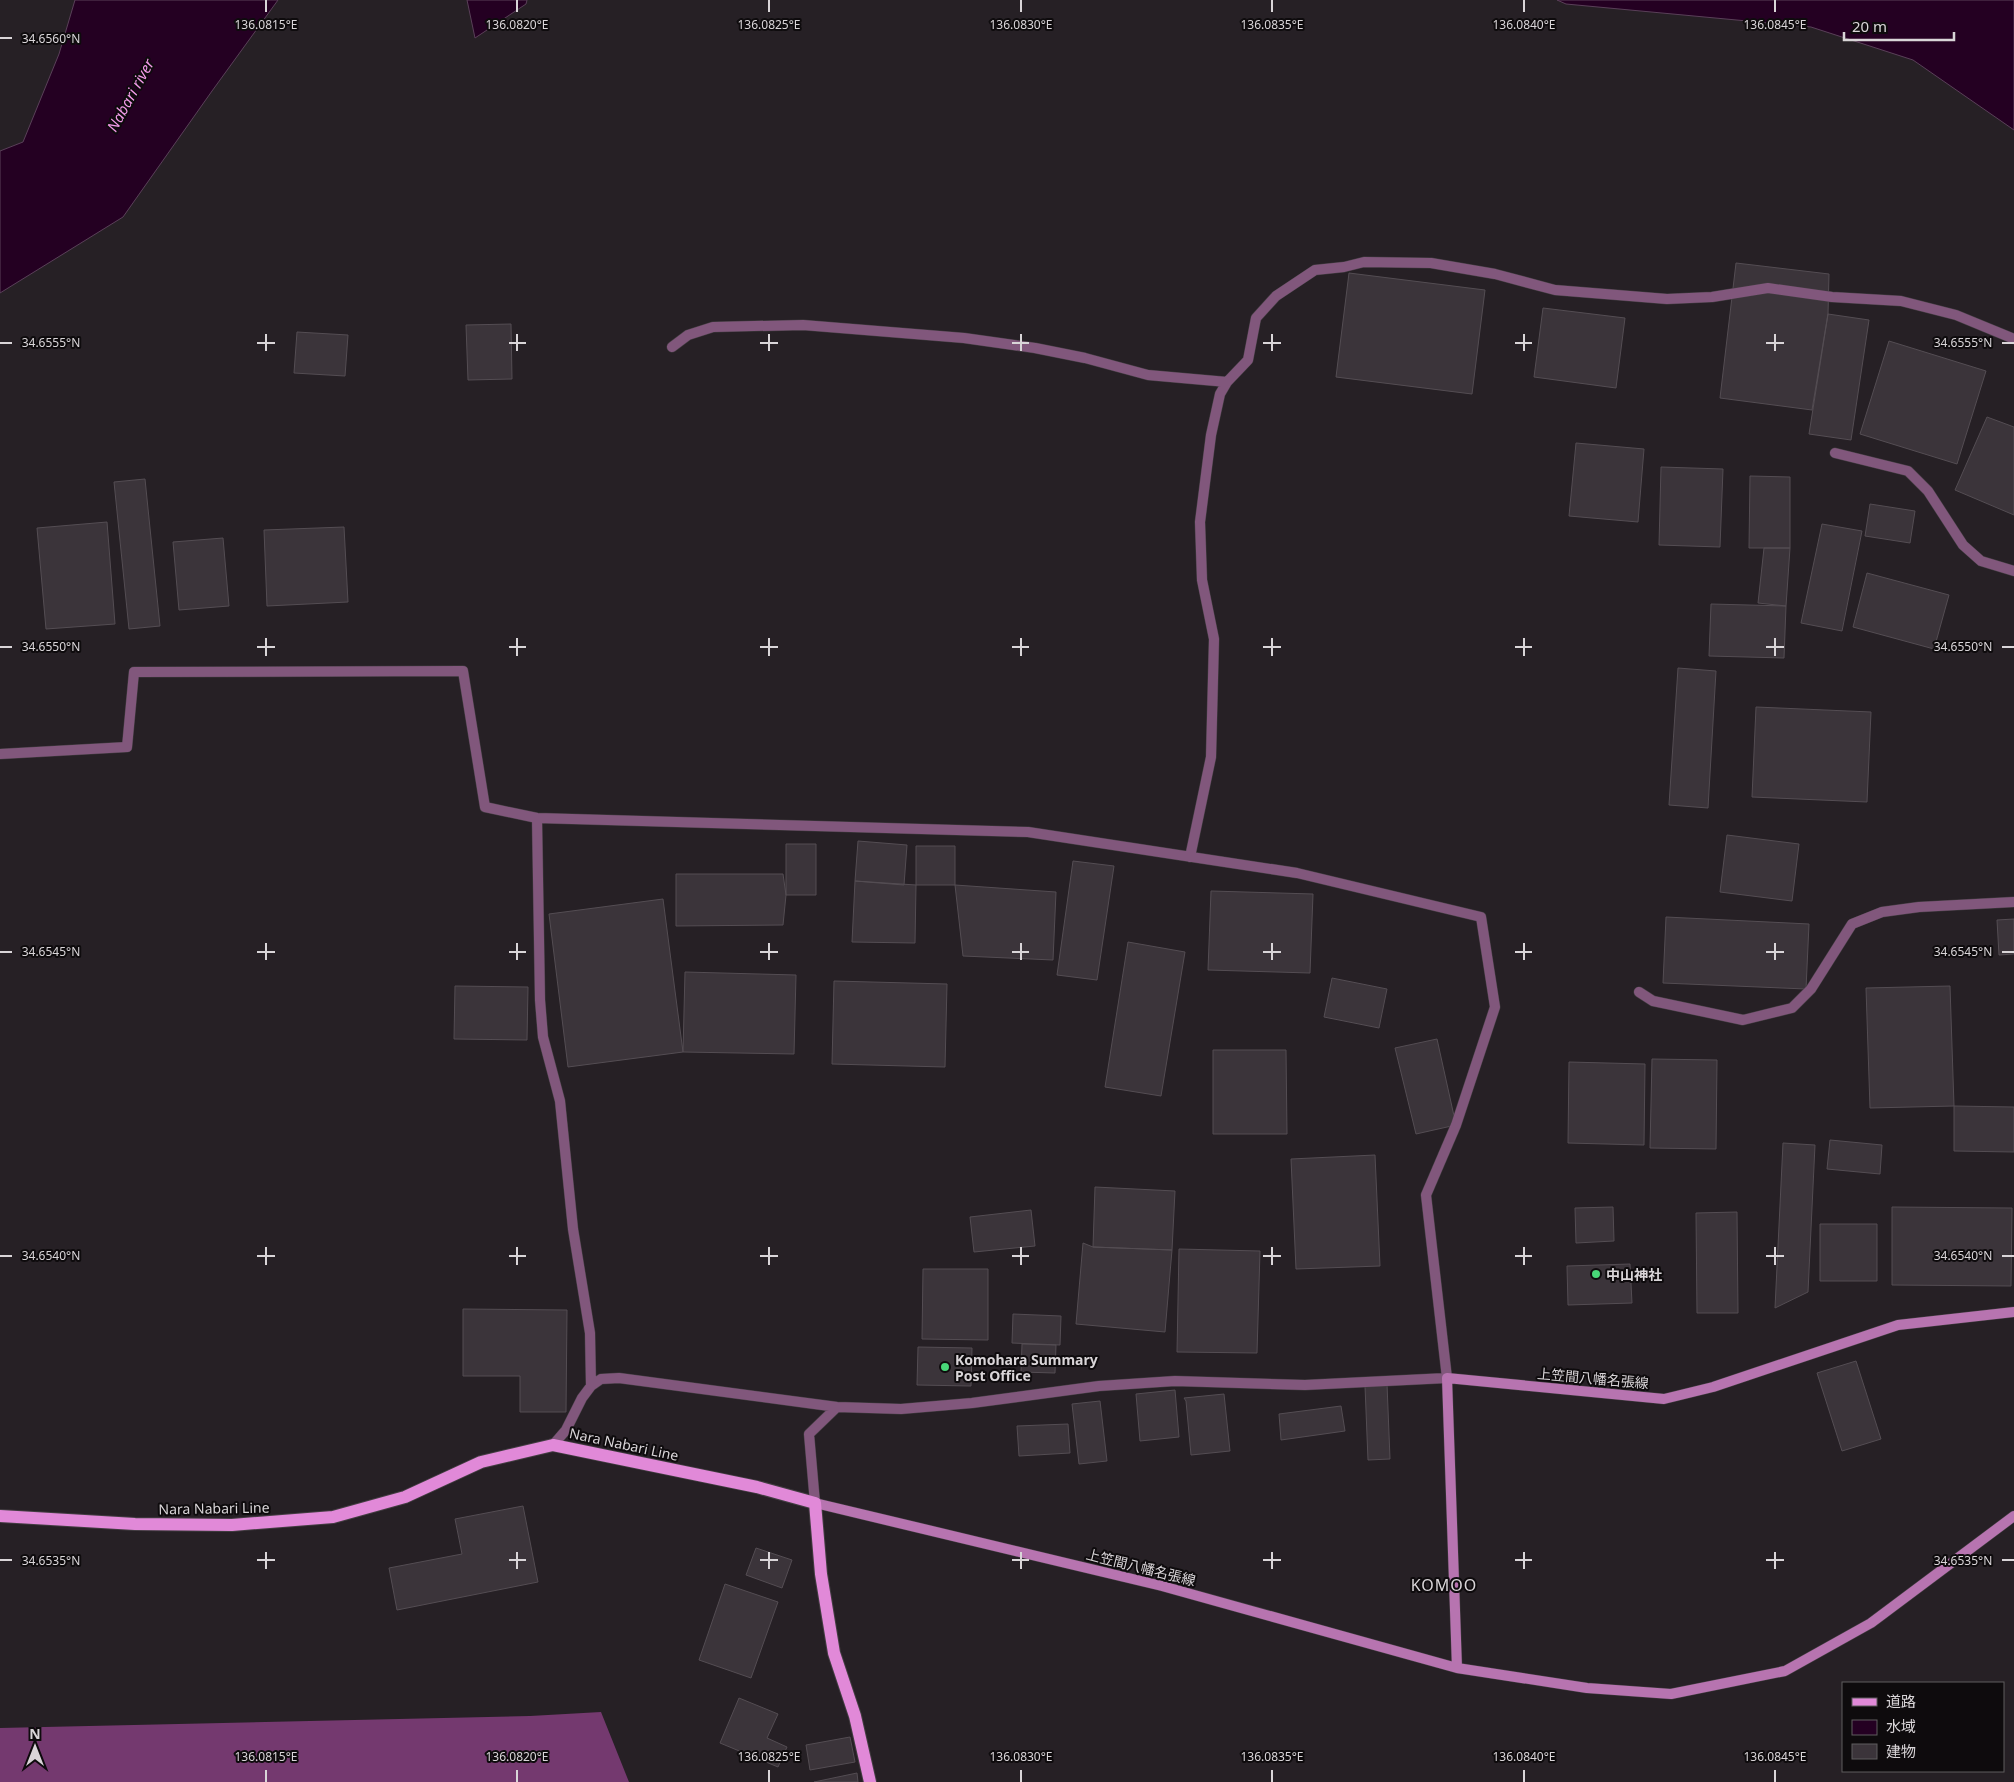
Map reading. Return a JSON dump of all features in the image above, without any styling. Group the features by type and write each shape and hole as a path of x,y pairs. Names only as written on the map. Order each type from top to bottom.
{"main road":[{"name":"上笠間八幡名張線","path":"1447,1378 1664,1399 1713,1387 1898,1325 2014,1312"},
{"path":"1447,1378 1457,1668"},
{"name":"Nara Nabari Line","path":"0,1516 135,1524 232,1525 333,1516 405,1497 481,1462 553,1445 757,1487 815,1503"},
{"name":"上笠間八幡名張線","path":"815,1503 1162,1586 1457,1668 1587,1688 1671,1694 1785,1671 1871,1623 2014,1516"},
{"path":"815,1503 821,1574 834,1653 855,1716 870,1782"}],"street":[{"path":"1190,856 1211,757 1214,639 1202,580 1200,522 1211,435 1220,394 1227,382 1248,360 1256,318 1276,296 1315,270 1344,267 1364,262 1431,263 1496,274 1555,290 1667,299 1712,297 1768,288 1832,297 1901,301 1956,315 2014,339"},
{"path":"672,347 688,335 713,328 803,325 964,338 1086,358 1148,375 1227,382"},
{"path":"1835,454 1908,471 1928,491 1963,545 1981,561 2014,571"},
{"path":"0,754 127,747 134,672 463,671 485,807 537,818 1028,832 1297,873 1481,917 1496,1007 1456,1125 1426,1195 1447,1378 1305,1385 1175,1381 1099,1386 972,1403 901,1409 837,1407 619,1378 602,1379 591,1386 582,1398 566,1430 553,1445"},
{"path":"537,818 540,1000 543,1037 560,1101 573,1229 590,1333 591,1386"},
{"path":"1639,992 1653,1001 1742,1020 1792,1008 1812,989 1852,924 1882,912 1909,908 2014,902"},
{"path":"815,1503 809,1434 837,1407"}],"shaded area":[{"path":"601,1712 629,1782 0,1782 0,1728 530,1716"}],"water":[{"name":"Nabari river","path":"75,0 278,0 123,217 0,293 0,151 23,142 59,54"},
{"path":"467,0 527,0 526,4 475,38"},
{"path":"1557,0 2014,0 2014,130 1913,60 1811,27 1566,4"}],"building":[{"path":"1736,263 1829,274 1828,314 1812,410 1720,398"},
{"path":"1349,273 1485,290 1472,394 1336,377"},
{"path":"1543,308 1625,318 1616,388 1534,377"},
{"path":"1828,314 1869,320 1851,440 1809,434"},
{"path":"511,324 512,379 468,380 466,325"},
{"path":"297,332 348,335 345,376 294,373"},
{"path":"1889,341 1986,371 1957,464 1860,434"},
{"path":"1987,417 2014,427 2014,515 1955,490"},
{"path":"1576,443 1644,449 1638,522 1569,516"},
{"path":"1661,467 1723,469 1720,547 1659,545"},
{"path":"1750,476 1790,477 1790,548 1749,548"},
{"path":"145,479 160,626 129,629 114,482"},
{"path":"1870,504 1915,511 1910,543 1865,536"},
{"path":"107,522 115,624 46,629 37,528"},
{"path":"1822,524 1862,531 1842,631 1801,623"},
{"path":"344,527 348,602 267,606 264,530"},
{"path":"223,538 229,606 179,610 173,542"},
{"path":"1764,548 1790,548 1786,606 1758,603"},
{"path":"1867,573 1949,595 1934,649 1853,627"},
{"path":"1711,604 1786,606 1784,658 1709,656"},
{"path":"1678,668 1716,671 1708,808 1669,805"},
{"path":"1756,707 1871,712 1867,802 1752,797"},
{"path":"1727,835 1799,844 1792,901 1720,892"},
{"path":"858,841 907,845 904,885 855,881"},
{"path":"786,844 816,844 816,895 786,895"},
{"path":"916,846 955,846 955,885 916,885"},
{"path":"1073,861 1114,866 1097,980 1057,975"},
{"path":"676,874 783,874 786,895 783,925 676,926"},
{"path":"855,881 916,885 915,943 852,942"},
{"path":"955,885 1056,892 1053,960 963,956"},
{"path":"1211,891 1313,894 1310,973 1208,970"},
{"path":"663,899 683,1052 568,1067 549,914"},
{"path":"1666,917 1809,924 1806,989 1663,983"},
{"path":"2014,919 2014,954 1999,955 1997,920"},
{"path":"1128,942 1185,952 1161,1096 1105,1087"},
{"path":"685,972 796,975 794,1054 683,1052"},
{"path":"1332,978 1387,989 1379,1028 1324,1017"},
{"path":"834,981 947,984 945,1067 832,1064"},
{"path":"455,986 528,987 527,1040 454,1039"},
{"path":"1950,986 1954,1106 1870,1108 1866,988"},
{"path":"1437,1039 1456,1125 1416,1134 1395,1048"},
{"path":"1213,1050 1286,1050 1287,1134 1213,1134"},
{"path":"1652,1059 1717,1060 1716,1149 1650,1148"},
{"path":"1569,1062 1645,1064 1644,1145 1568,1143"},
{"path":"1954,1106 2014,1107 2014,1152 1954,1151"},
{"path":"1830,1140 1882,1145 1880,1174 1827,1169"},
{"path":"1783,1143 1815,1145 1808,1292 1775,1308"},
{"path":"1375,1155 1380,1266 1296,1269 1291,1159"},
{"path":"1095,1187 1175,1191 1172,1250 1093,1247"},
{"path":"1613,1207 1614,1241 1576,1243 1575,1208"},
{"path":"1892,1207 2012,1208 2011,1286 1892,1285"},
{"path":"1031,1210 1035,1246 974,1252 970,1217"},
{"path":"1737,1212 1738,1313 1697,1313 1696,1213"},
{"path":"1820,1224 1877,1224 1877,1281 1820,1281"},
{"path":"1083,1243 1093,1247 1172,1250 1165,1332 1076,1324"},
{"path":"1179,1249 1260,1251 1257,1353 1177,1352"},
{"path":"1630,1264 1632,1303 1568,1305 1567,1266"},
{"path":"923,1269 988,1269 988,1340 922,1339"},
{"path":"463,1309 567,1310 566,1412 520,1412 520,1376 463,1376"},
{"path":"1013,1314 1061,1316 1060,1345 1012,1343"},
{"path":"1022,1344 1056,1345 1055,1373 1021,1372"},
{"path":"918,1347 972,1348 971,1386 917,1385"},
{"path":"1856,1361 1881,1439 1842,1451 1817,1373"},
{"path":"1387,1384 1390,1459 1368,1460 1365,1386"},
{"path":"1175,1390 1179,1437 1140,1441 1136,1394"},
{"path":"1224,1394 1230,1451 1191,1455 1186,1401 1184,1398"},
{"path":"1100,1401 1107,1461 1079,1464 1072,1404"},
{"path":"1341,1406 1345,1431 1281,1440 1279,1414"},
{"path":"1068,1424 1070,1453 1019,1456 1017,1426"},
{"path":"523,1506 538,1582 397,1610 389,1568 462,1554 455,1519"},
{"path":"756,1548 792,1560 782,1588 746,1575"},
{"path":"725,1584 778,1602 751,1678 699,1660"},
{"path":"739,1698 778,1714 767,1738 787,1747 778,1767 720,1743"},
{"path":"850,1737 855,1762 810,1770 806,1745"},
{"path":"857,1773 858,1782 814,1782"}],"place":[{"name":"中山神社","path":"1596,1274"},
{"name":"Komohara Summary Post Office","path":"945,1367"}],"district":[{"name":"KOMOO","path":"1444,1585"}]}
